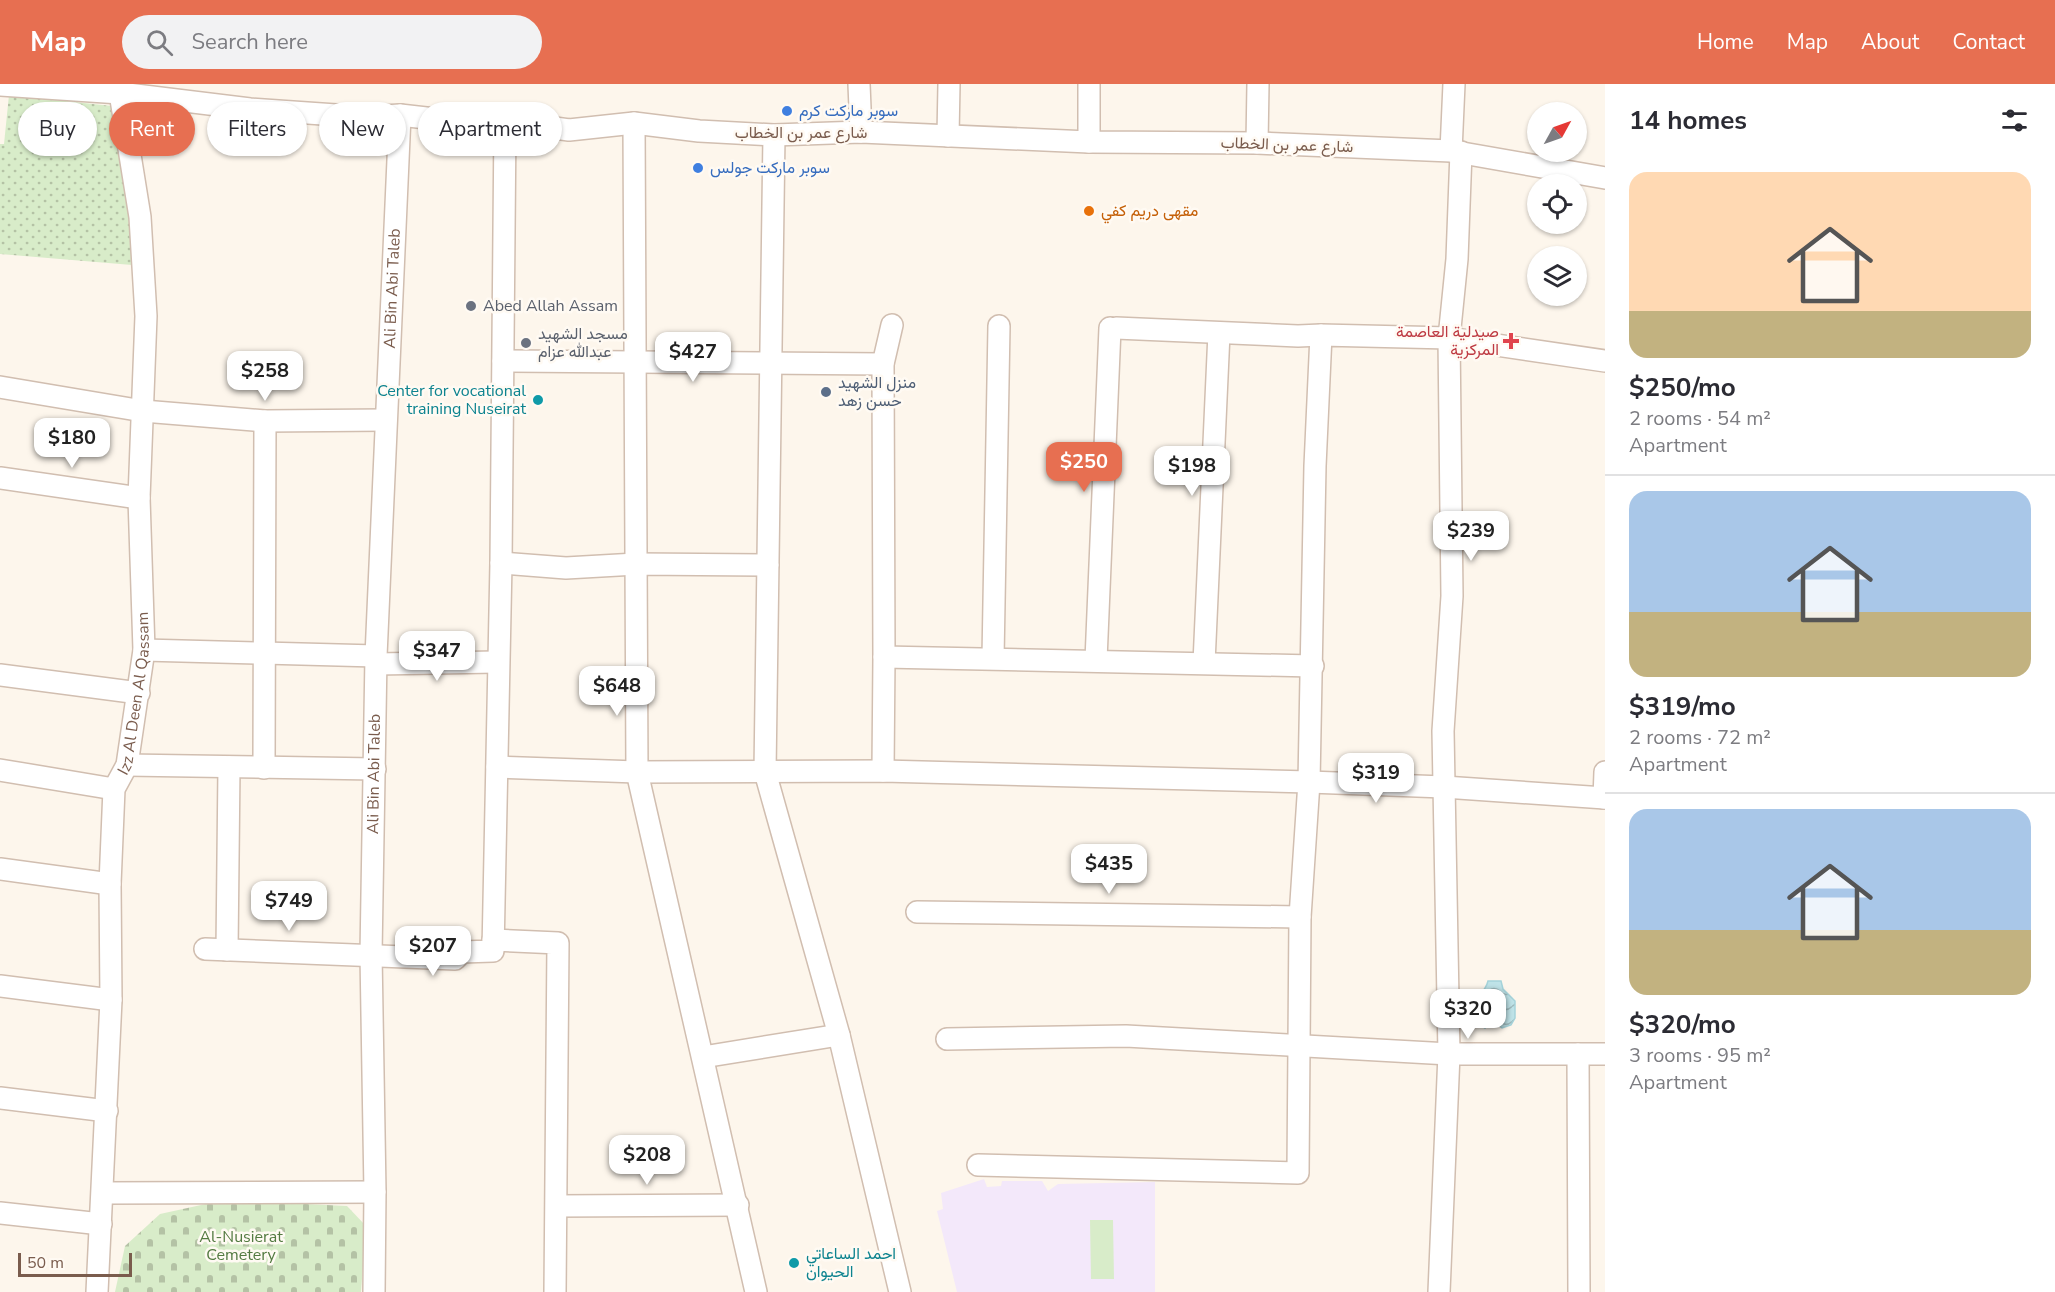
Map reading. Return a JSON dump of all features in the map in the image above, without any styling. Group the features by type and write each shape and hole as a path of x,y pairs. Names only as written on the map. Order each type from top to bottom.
{"street":[{"path":"859,84 861,132"},
{"path":"948,136 949,84"},
{"path":"1089,84 1089,142"},
{"path":"1257,143 1258,84"},
{"path":"1439,1292 1449,1054 1443,731 1452,596 1449,338 1457,259 1454,84"},
{"name":"شارع عمر بن الخطاب","path":"0,85 120,93 262,110 319,114"},
{"name":"Izz Al Deen Al Qassam","path":"97,1292 104,1193 111,1000 110,884 114,789 128,765 144,650 139,498 146,316 140,217 120,93"},
{"path":"634,123 637,772 738,1205 756,1292"},
{"name":"شارع عمر بن الخطاب","path":"562,129 634,123 699,131 774,135 861,132 1089,142 1257,143 1456,152 1605,178"},
{"path":"774,135 765,772 839,1035 900,1292"},
{"name":"Ali Bin Abi Taleb","path":"374,1292 375,1192 371,954 376,660 398,156"},
{"path":"205,949 455,959 462,952 493,951 497,662 501,563 505,156"},
{"path":"883,771 883,364 892,325"},
{"path":"993,658 999,326"},
{"path":"1096,660 1113,328 1219,333 1449,338 1605,361"},
{"path":"1204,663 1219,333"},
{"path":"978,1165 1298,1173 1300,917 1309,782 1315,466 1321,335"},
{"path":"503,361 635,364 770,362 883,364"},
{"path":"0,387 143,411 265,421 386,420"},
{"path":"264,768 265,421"},
{"path":"0,478 139,498"},
{"path":"501,563 566,568 636,564 768,565"},
{"path":"144,650 376,660 497,662"},
{"path":"884,657 1313,666"},
{"path":"0,675 139,693"},
{"path":"128,765 375,769"},
{"path":"227,950 229,767"},
{"path":"497,767 637,772 883,771 1309,782 1444,787 1605,798 1605,772"},
{"path":"0,770 114,789"},
{"path":"0,869 110,884"},
{"path":"917,912 1300,917"},
{"path":"493,940 558,943 555,1292"},
{"path":"0,986 111,1000"},
{"path":"703,1057 839,1035"},
{"path":"947,1039 1126,1036 1449,1054 1605,1054"},
{"path":"1578,1054 1579,1292"},
{"path":"0,1098 106,1111"},
{"path":"104,1193 375,1192"},
{"path":"557,1206 738,1205"},
{"path":"0,1213 101,1224"}],"shaded area":[{"path":"984,1179 987,1187 1001,1186 1002,1181 1042,1181 1048,1191 1058,1184 1155,1182 1155,1292 957,1292 937,1211 943,1209 941,1193"}],"green space":[{"path":"9,95 74,102 18,102 18,156 97,156 97,104 109,106 109,156 128,156 144,266 0,254 0,144 4,144"},
{"name":"Al-Nusierat Cemetery","path":"224,1200 347,1206 366,1226 361,1292 115,1292 125,1246 160,1214"},
{"path":"1090,1220 1113,1220 1114,1279 1091,1279"}],"water":[{"path":"1488,981 1501,981 1503,989 1515,1001 1515,1018 1511,1025 1502,1028 1493,1021 1485,1028 1473,1021 1471,1006 1483,992"}],"place":[{"name":"سوبر ماركت كرم","path":"787,111"},
{"name":"سوبر ماركت جولس","path":"698,168"},
{"name":"مقهى دريم كفي","path":"1089,211"},
{"name":"Abed Allah Assam","path":"471,306"},
{"name":"صيدلية العاصمة المركزية","path":"1511,341"},
{"name":"مسجد الشهيد عبدالله عزام","path":"526,343"},
{"name":"منزل الشهيد حسن زهد","path":"826,392"},
{"name":"Center for vocational training Nuseirat","path":"538,400"},
{"name":"احمد الساعاتي الحيوان","path":"794,1263"}]}
